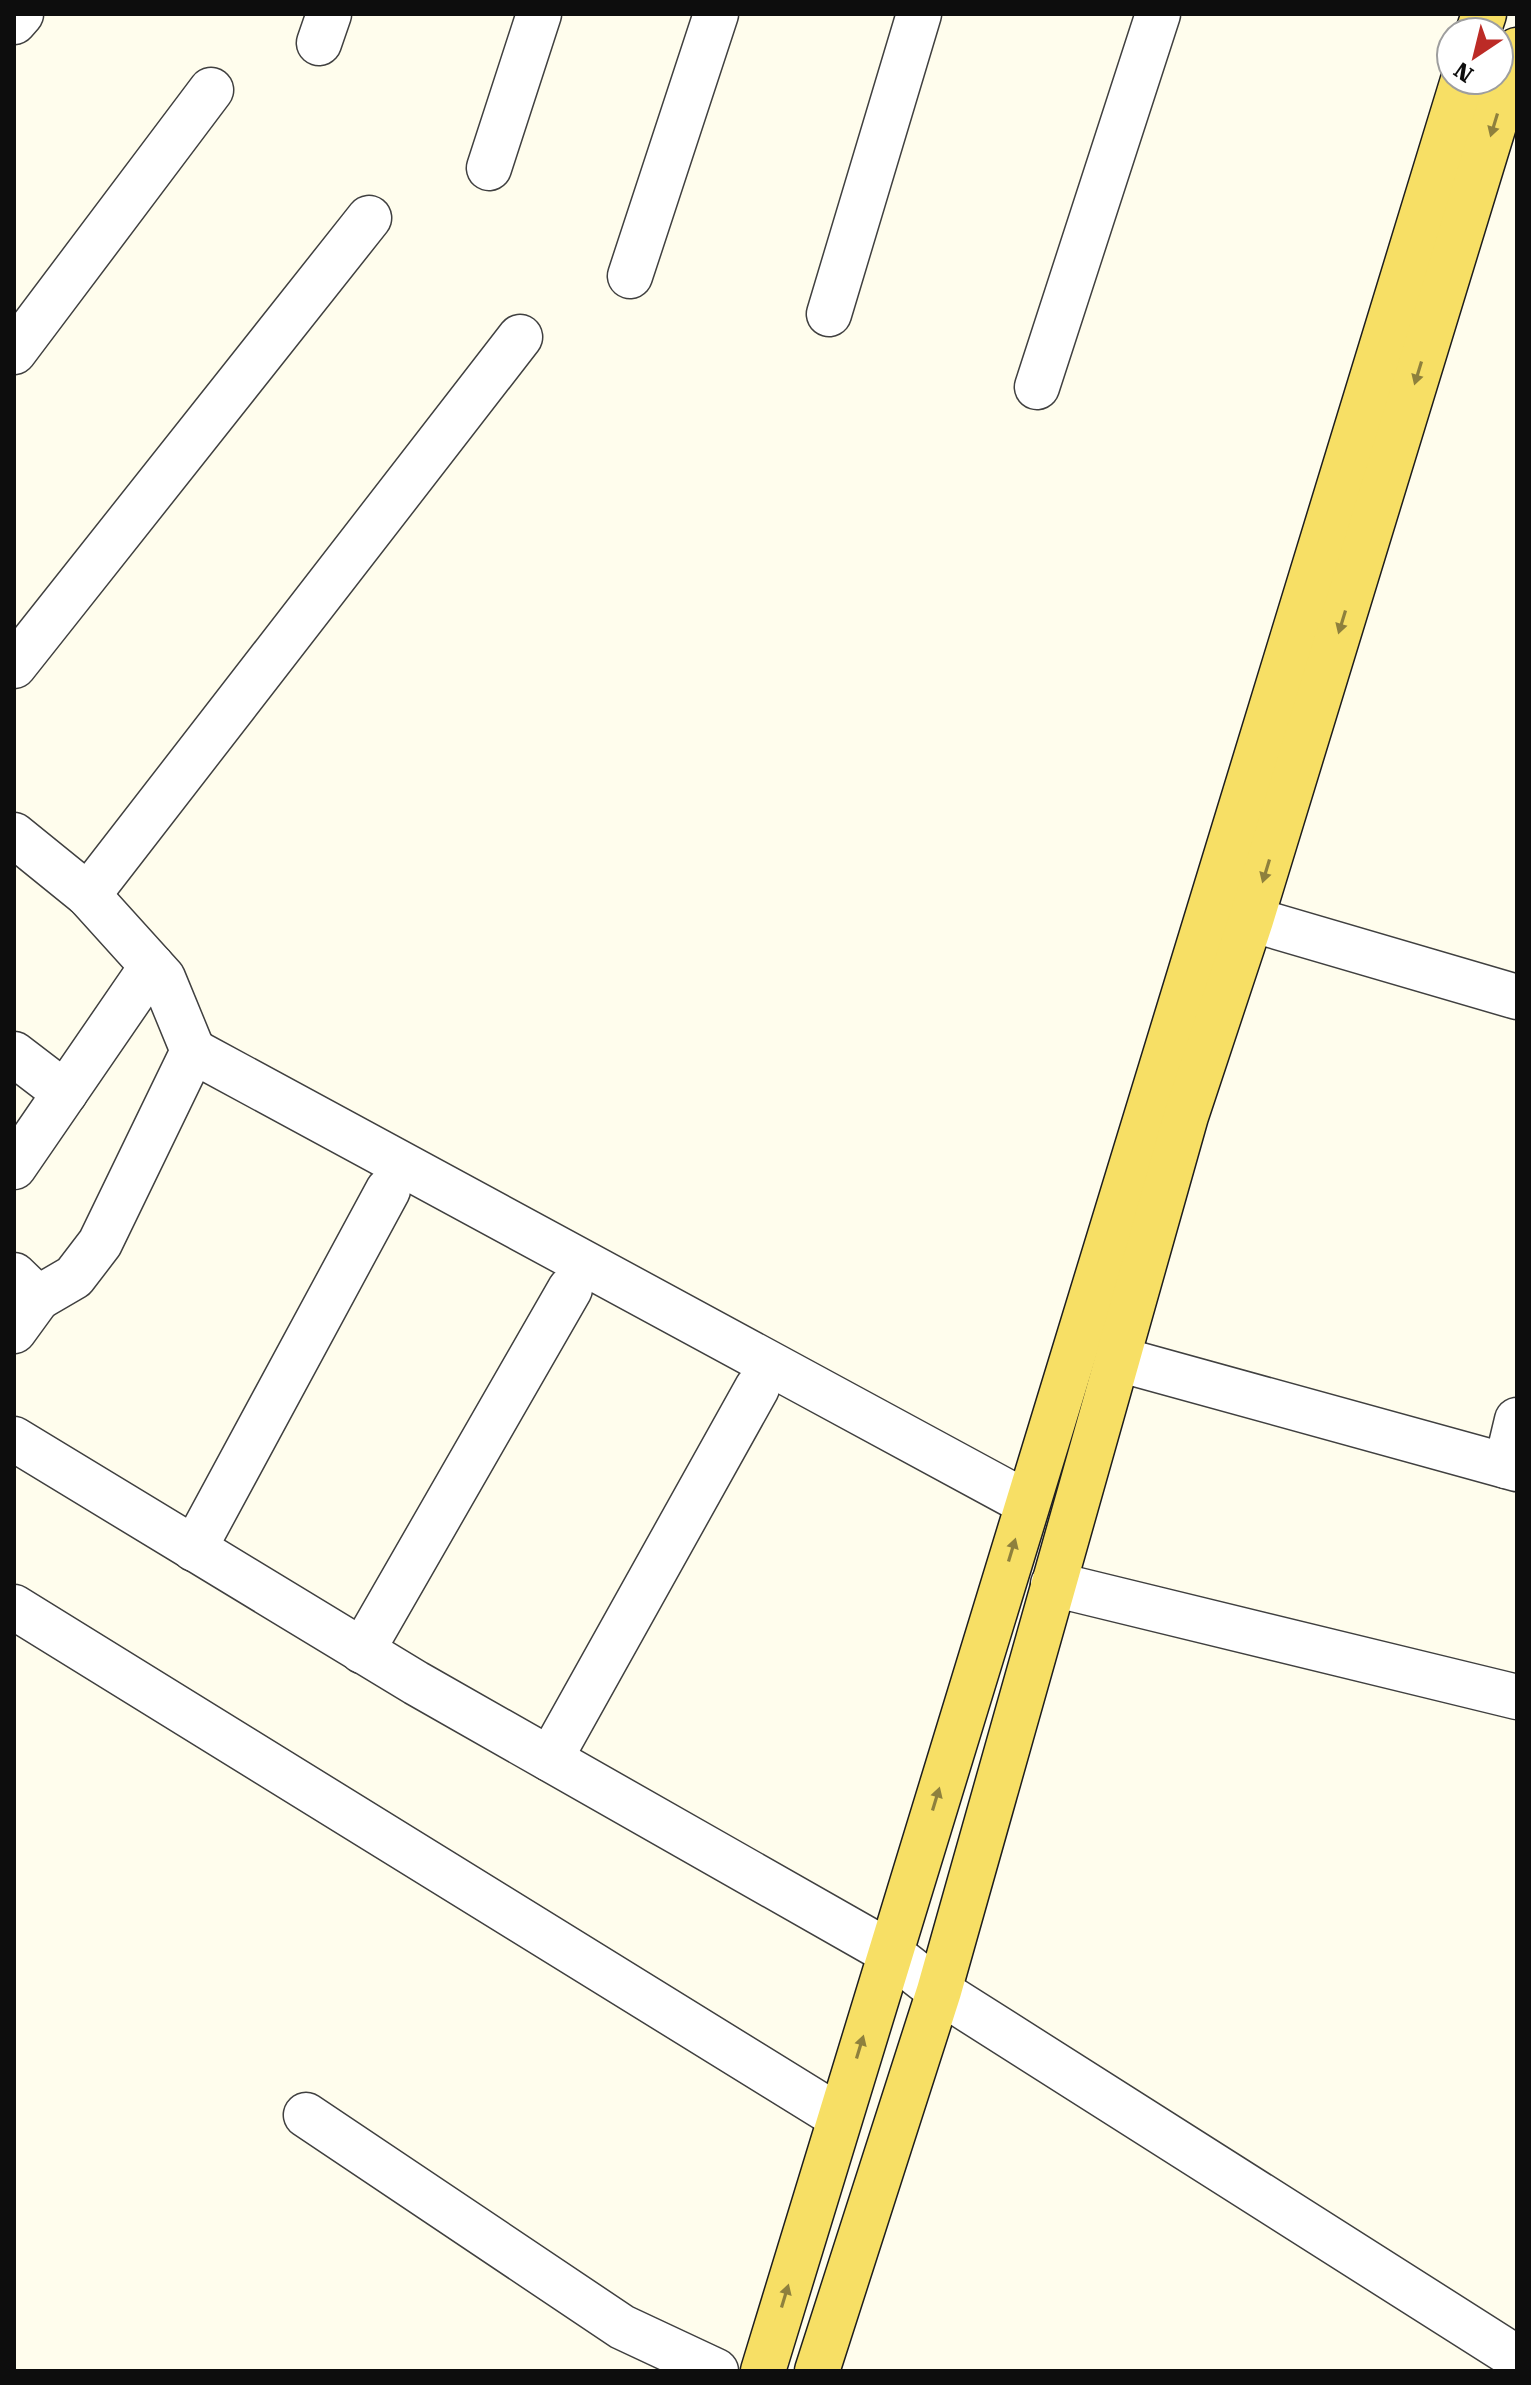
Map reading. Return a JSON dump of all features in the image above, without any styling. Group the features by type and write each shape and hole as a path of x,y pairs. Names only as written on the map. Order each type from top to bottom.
{"main road":[{"path":"817,2371 939,1991 1186,1116 1251,920 1517,50"},
{"path":"763,2371 1458,96"}],"street":[{"path":"14,22 21,14"},
{"path":"489,168 539,14"},
{"path":"630,276 716,14"},
{"path":"829,314 919,14"},
{"path":"1037,387 1158,14"},
{"path":"14,352 211,90"},
{"path":"14,666 369,218"},
{"path":"88,895 520,337"},
{"path":"14,835 88,895 163,978 193,1051 1027,1503"},
{"path":"1210,907 1517,997"},
{"path":"14,1167 152,966"},
{"path":"22,1301 74,1277 100,1243 193,1051"},
{"path":"14,1054 65,1093"},
{"path":"194,1549 388,1190"},
{"path":"362,1651 570,1289"},
{"path":"1118,1359 1512,1467 1517,1420"},
{"path":"550,1759 757,1388"},
{"path":"14,1439 362,1651 889,1952 939,1991 1517,2358"},
{"path":"1053,1584 1517,1697"},
{"path":"14,1607 839,2117"},
{"path":"306,2115 622,2327 716,2371"}]}
